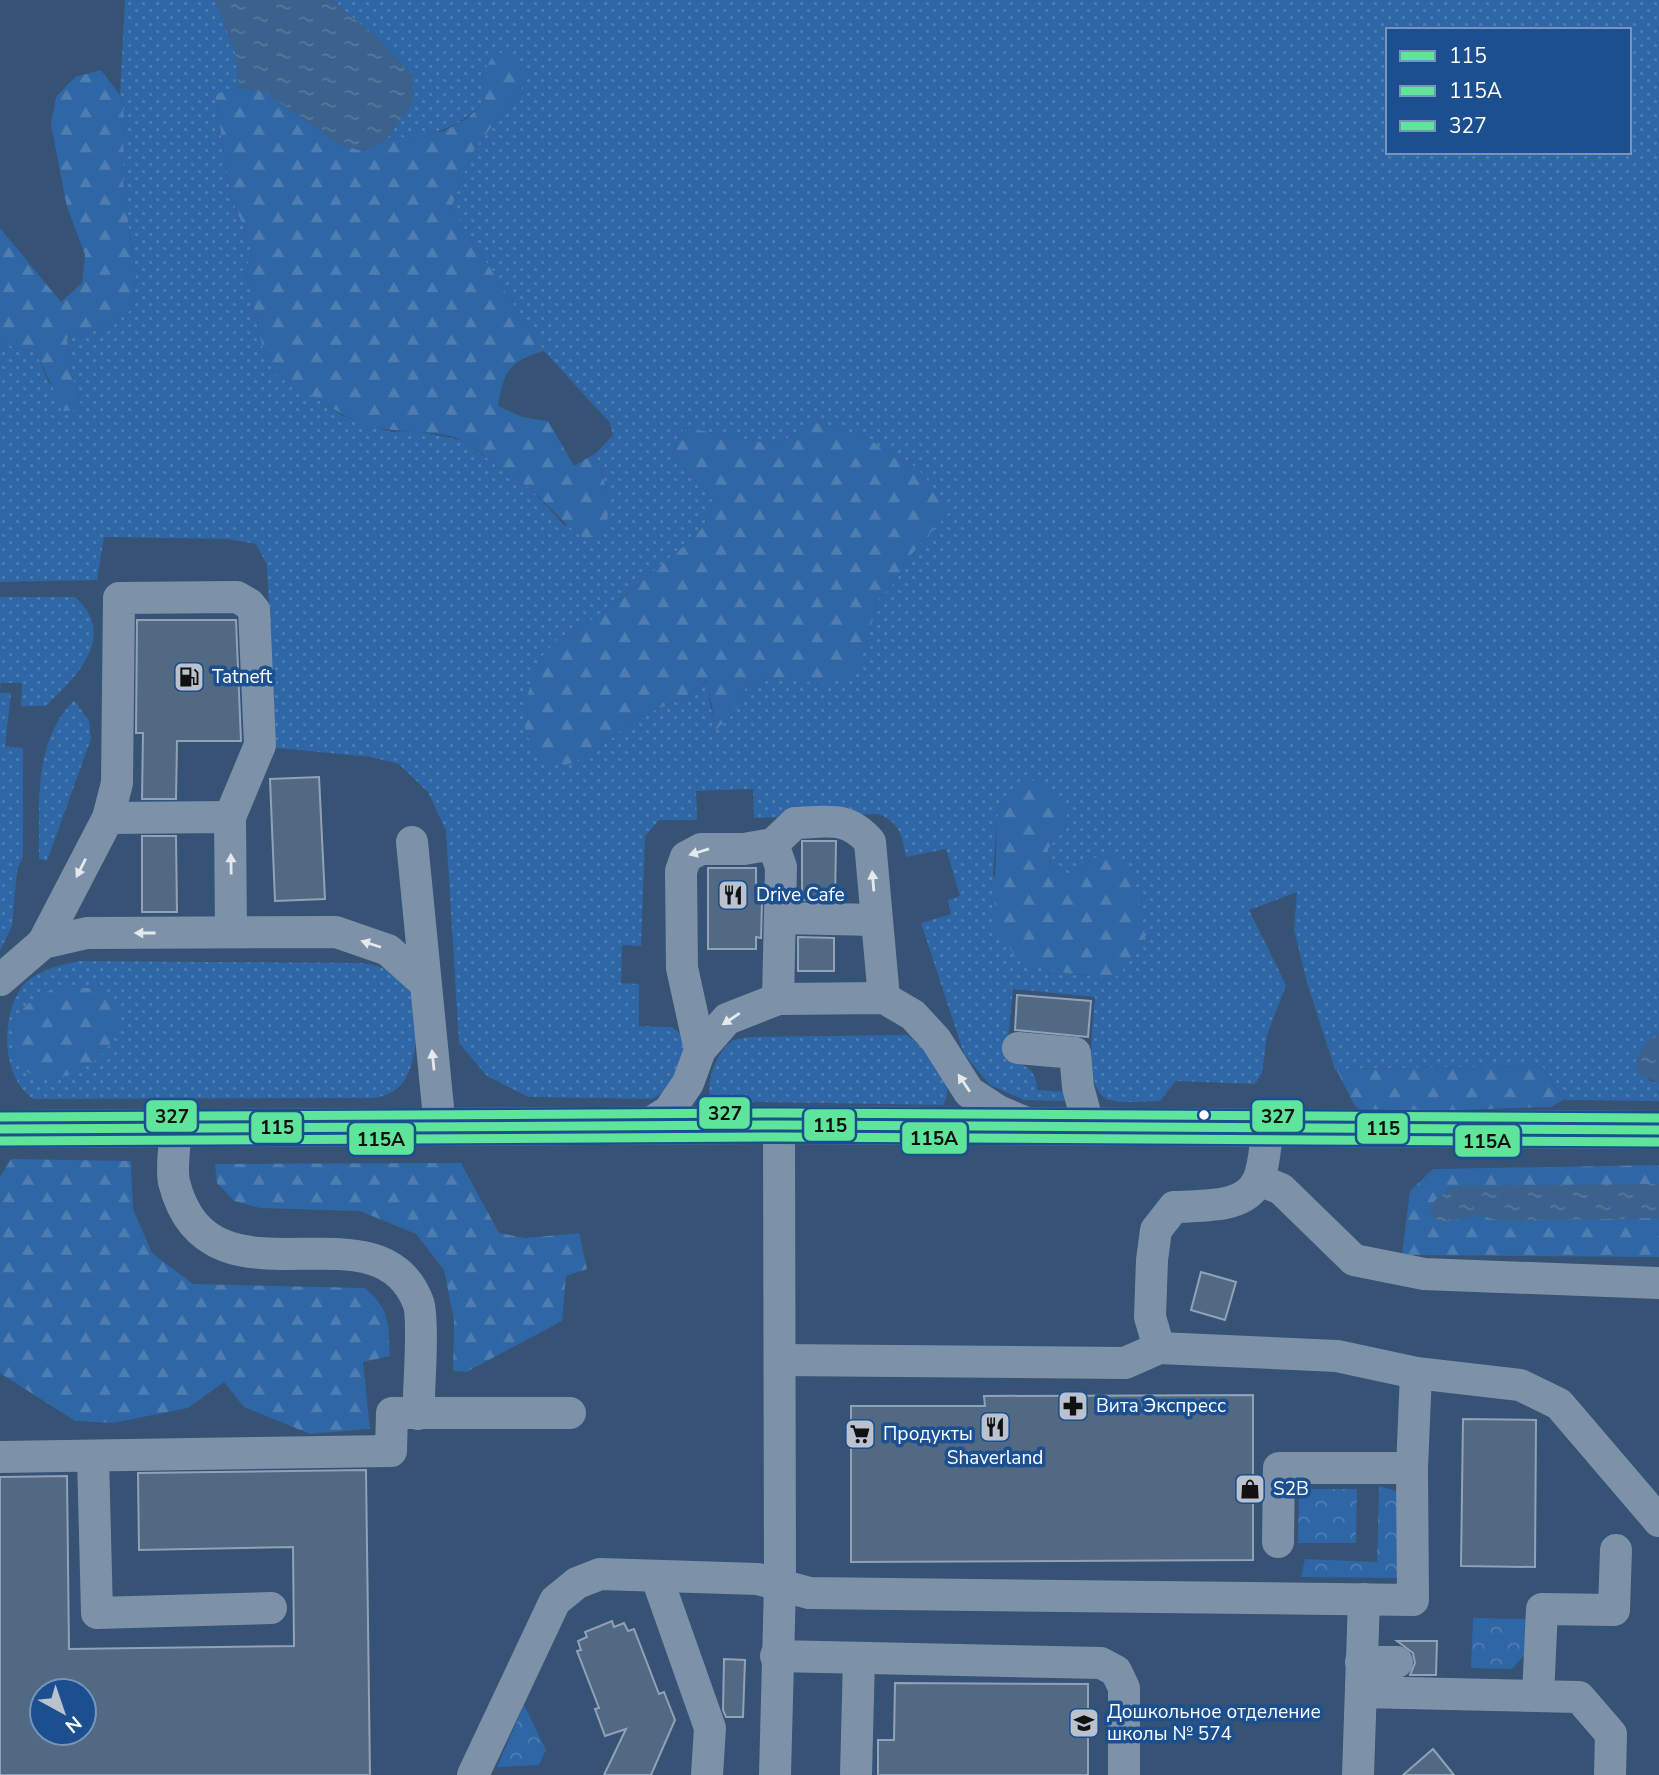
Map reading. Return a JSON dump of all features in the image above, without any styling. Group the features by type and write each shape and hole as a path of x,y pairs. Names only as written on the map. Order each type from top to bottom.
{"main road":[{"path":"0,1129 779,1125 1659,1130"}],"lane":[{"path":"0,981 43,943 108,818 117,783 119,598 237,597 254,610 260,745 230,817 231,933"},
{"path":"108,818 230,817"},
{"path":"701,1050 682,968 681,871 686,857 701,849 744,849 773,844 795,823 843,822 858,828 870,842 884,998"},
{"path":"412,842 440,1128"},
{"path":"773,844 781,867 778,999"},
{"path":"780,918 876,920"},
{"path":"43,943 87,933 336,932 388,950 425,983"},
{"path":"645,1126 669,1111 688,1083 701,1050 727,1019 778,999 884,998 913,1015 936,1040 969,1092 1015,1120 1042,1128"},
{"path":"1018,1048 1075,1053 1078,1087 1088,1128"},
{"path":"775,1775 776,1656 780,1584 779,1125"},
{"path":"176,1128 174,1180 187,1217 212,1240 248,1254 365,1255 386,1263 407,1282 419,1304 418,1414"},
{"path":"1159,1348 1150,1317 1156,1230 1174,1208 1229,1203 1245,1195 1259,1180 1268,1128"},
{"path":"1259,1180 1280,1189 1354,1260 1424,1273 1659,1283"},
{"path":"780,1360 1125,1363 1159,1348 1337,1356 1416,1373 1520,1385 1559,1404 1659,1521"},
{"path":"473,1775 555,1601 577,1583 600,1574 758,1580 808,1593 1413,1601 1412,1468 1416,1373"},
{"path":"0,1457 391,1451 392,1413 570,1413"},
{"path":"93,1456 97,1613 271,1608"},
{"path":"1278,1542 1279,1468 1412,1468"},
{"path":"1538,1696 1542,1609 1614,1610 1616,1550"},
{"path":"657,1578 710,1728 707,1775"},
{"path":"1358,1775 1364,1599"},
{"path":"776,1656 1101,1663 1116,1671 1125,1688 1124,1775"},
{"path":"856,1775 859,1658"},
{"path":"1361,1677 1397,1662"},
{"path":"1361,1677 1538,1696 1579,1697 1611,1734 1610,1775"}],"green space":[{"path":"125,0 215,0 235,51 239,87 215,94 231,198 252,246 246,272 262,345 274,374 297,385 343,416 391,432 416,431 465,441 507,474 530,488 565,526 609,499 596,453 613,435 610,423 544,351 451,208 473,151 527,81 482,74 486,100 462,120 429,133 386,140 413,101 413,76 376,37 332,0 1659,0 1659,1033 1651,1039 1649,1081 1659,1083 1659,1101 1563,1100 1542,1066 1335,1069 1307,983 1294,929 1297,892 1249,910 1286,985 1267,1035 1262,1073 1255,1084 1176,1081 1160,1101 1110,1100 1101,1095 1092,1070 1095,997 1013,989 1006,1059 1029,1069 1035,1077 1037,1090 1067,1092 1067,1101 1024,1100 990,1085 964,1054 921,923 951,914 948,900 960,896 946,849 906,857 901,836 895,826 878,814 754,818 753,789 696,791 697,820 659,820 645,836 641,946 622,945 621,983 639,984 639,1026 672,1027 682,1035 681,1063 667,1088 652,1099 528,1097 487,1076 459,1043 446,831 428,792 399,764 371,757 276,748 267,565 256,544 228,539 104,537 97,580 0,582 0,343 36,353 49,383 82,409 72,376 67,338 113,324 133,308 136,281 122,174 125,121 120,95","holes":["814,422 861,435 917,468 908,558 895,582 877,601 865,651 800,680 773,678 747,685 736,710 717,729 710,705 708,680 687,696 637,718 591,755 523,711 540,659 557,640 602,614 705,525 714,500 672,455 684,427 776,445","1002,799 1066,825 1048,849 1050,867 1068,874 1097,857 1129,868 1146,940 1088,976 1059,972 993,875 997,819"]},
{"path":"496,51 521,63 527,81 473,151 451,208 544,351 523,359 510,369 498,406 522,417 548,421 574,466 596,453 609,499 607,525 587,540 565,523 526,485 505,473 467,443 445,435 368,425 343,414 274,374 262,345 246,272 252,246 231,198 215,94 239,87 267,93 337,143 362,151 386,140 444,131 468,118 485,100 482,74"},
{"path":"101,70 120,95 125,121 122,174 136,281 133,308 113,324 67,338 72,376 82,410 64,411 36,353 0,343 0,228 61,302 82,283 85,255 67,207 51,125 56,97 75,77"},
{"path":"814,422 861,435 917,468 952,509 908,558 895,582 877,601 865,651 852,673 827,684 773,678 747,685 736,710 716,730 707,680 687,696 637,718 591,755 566,765 542,759 527,736 522,711 540,659 557,640 602,614 705,525 714,500 672,455 684,427 776,445"},
{"path":"0,597 75,597 88,612 93,626 93,641 88,655 80,669 46,706 21,706 22,683 1,683 0,693"},
{"path":"0,693 11,693 5,746 23,748 23,857 17,870 12,926 0,951"},
{"path":"74,700 89,721 91,739 47,861 39,859 41,774 51,735 60,717"},
{"path":"1027,778 1057,794 1066,808 1064,829 1048,849 1050,867 1068,874 1097,857 1118,853 1129,868 1137,892 1146,940 1118,976 1106,978 1059,972 1016,958 994,925 997,819 1002,799"},
{"path":"80,961 363,963 380,967 403,981 409,990 416,1015 413,1059 404,1081 388,1094 376,1098 33,1099 22,1089 9,1060 7,1043 11,1010 17,995 31,978 51,968"},
{"path":"59,986 99,989 112,996 118,1012 117,1028 100,1056 86,1067 70,1075 38,1077 22,1067 17,1059 13,1041 16,1022 27,1005"},
{"path":"907,1035 931,1057 944,1076 947,1096 943,1105 711,1101 713,1069 726,1046 734,1040 749,1037"},
{"path":"1542,1066 1563,1100 1551,1107 1365,1113 1355,1106 1336,1069"},
{"path":"11,1159 131,1161 133,1209 152,1253 193,1284 365,1288 384,1311 390,1356 363,1362 370,1429 310,1434 244,1407 224,1382 188,1408 113,1423 75,1421 0,1373 0,1177"},
{"path":"461,1163 499,1233 526,1238 579,1233 587,1269 566,1276 562,1321 466,1372 453,1371 454,1320 444,1270 416,1234 360,1211 260,1208 234,1201 217,1183 215,1164"},
{"path":"1659,1165 1659,1257 1402,1255 1410,1191 1433,1169"},
{"path":"1379,1486 1397,1491 1401,1578 1301,1577 1305,1559 1377,1562"},
{"path":"1299,1489 1357,1489 1356,1543 1298,1543"},
{"path":"1473,1618 1532,1619 1531,1647 1512,1669 1471,1668"},
{"path":"524,1705 546,1750 539,1765 497,1767"}],"water":[{"path":"215,0 332,0 376,37 413,76 413,101 386,140 362,151 337,143 267,93 239,87 235,51"},
{"path":"1659,1033 1659,1083 1638,1073 1637,1066 1641,1050"},
{"path":"1659,1184 1659,1218 1502,1221 1479,1216 1439,1222 1430,1214 1434,1201 1453,1186"}],"building":[{"name":"Tatneft","path":"137,620 236,620 241,741 177,741 176,799 142,799 143,733 136,733"},
{"path":"319,777 325,899 275,901 270,779"},
{"path":"142,836 176,836 177,912 142,912"},
{"path":"802,841 836,841 835,901 802,900"},
{"path":"708,868 756,868 756,902 762,902 761,938 756,937 756,949 708,949"},
{"path":"798,937 834,938 834,971 798,971"},
{"path":"1017,995 1091,1001 1088,1037 1015,1030"},
{"path":"1201,1272 1236,1282 1225,1320 1191,1310"},
{"path":"1253,1395 1253,1560 851,1562 851,1406 985,1406 984,1396"},
{"path":"1463,1419 1536,1420 1535,1567 1461,1566"},
{"path":"366,1470 370,1775 0,1775 0,1477 67,1476 69,1649 294,1646 293,1547 139,1550 138,1473"},
{"path":"612,1621 614,1627 624,1623 628,1631 634,1629 659,1694 664,1692 675,1720 651,1775 604,1775 626,1729 605,1736 595,1709 599,1708 577,1651 581,1650 578,1641 587,1637 585,1632"},
{"path":"1397,1641 1437,1641 1436,1675 1410,1675 1415,1663 1413,1653"},
{"path":"724,1659 745,1660 743,1717 726,1717 723,1710"},
{"path":"895,1683 1088,1684 1088,1775 878,1775 878,1740 894,1740"},
{"path":"1433,1749 1454,1775 1403,1775"}],"transit line":[{"name":"327","path":"0,1117 779,1113 1659,1118"},
{"name":"115","path":"0,1129 779,1125 1659,1130"},
{"name":"115А","path":"0,1141 779,1137 1659,1142"}],"place":[{"name":"Tatneft","path":"189,677"},
{"name":"Drive Cafe","path":"733,895"},
{"name":"Вита Экспресс","path":"1073,1406"},
{"name":"Shaverland","path":"995,1427"},
{"name":"Продукты","path":"860,1434"},
{"name":"S2B","path":"1250,1489"},
{"name":"Дошкольное отделение школы № 574","path":"1084,1723"}]}
